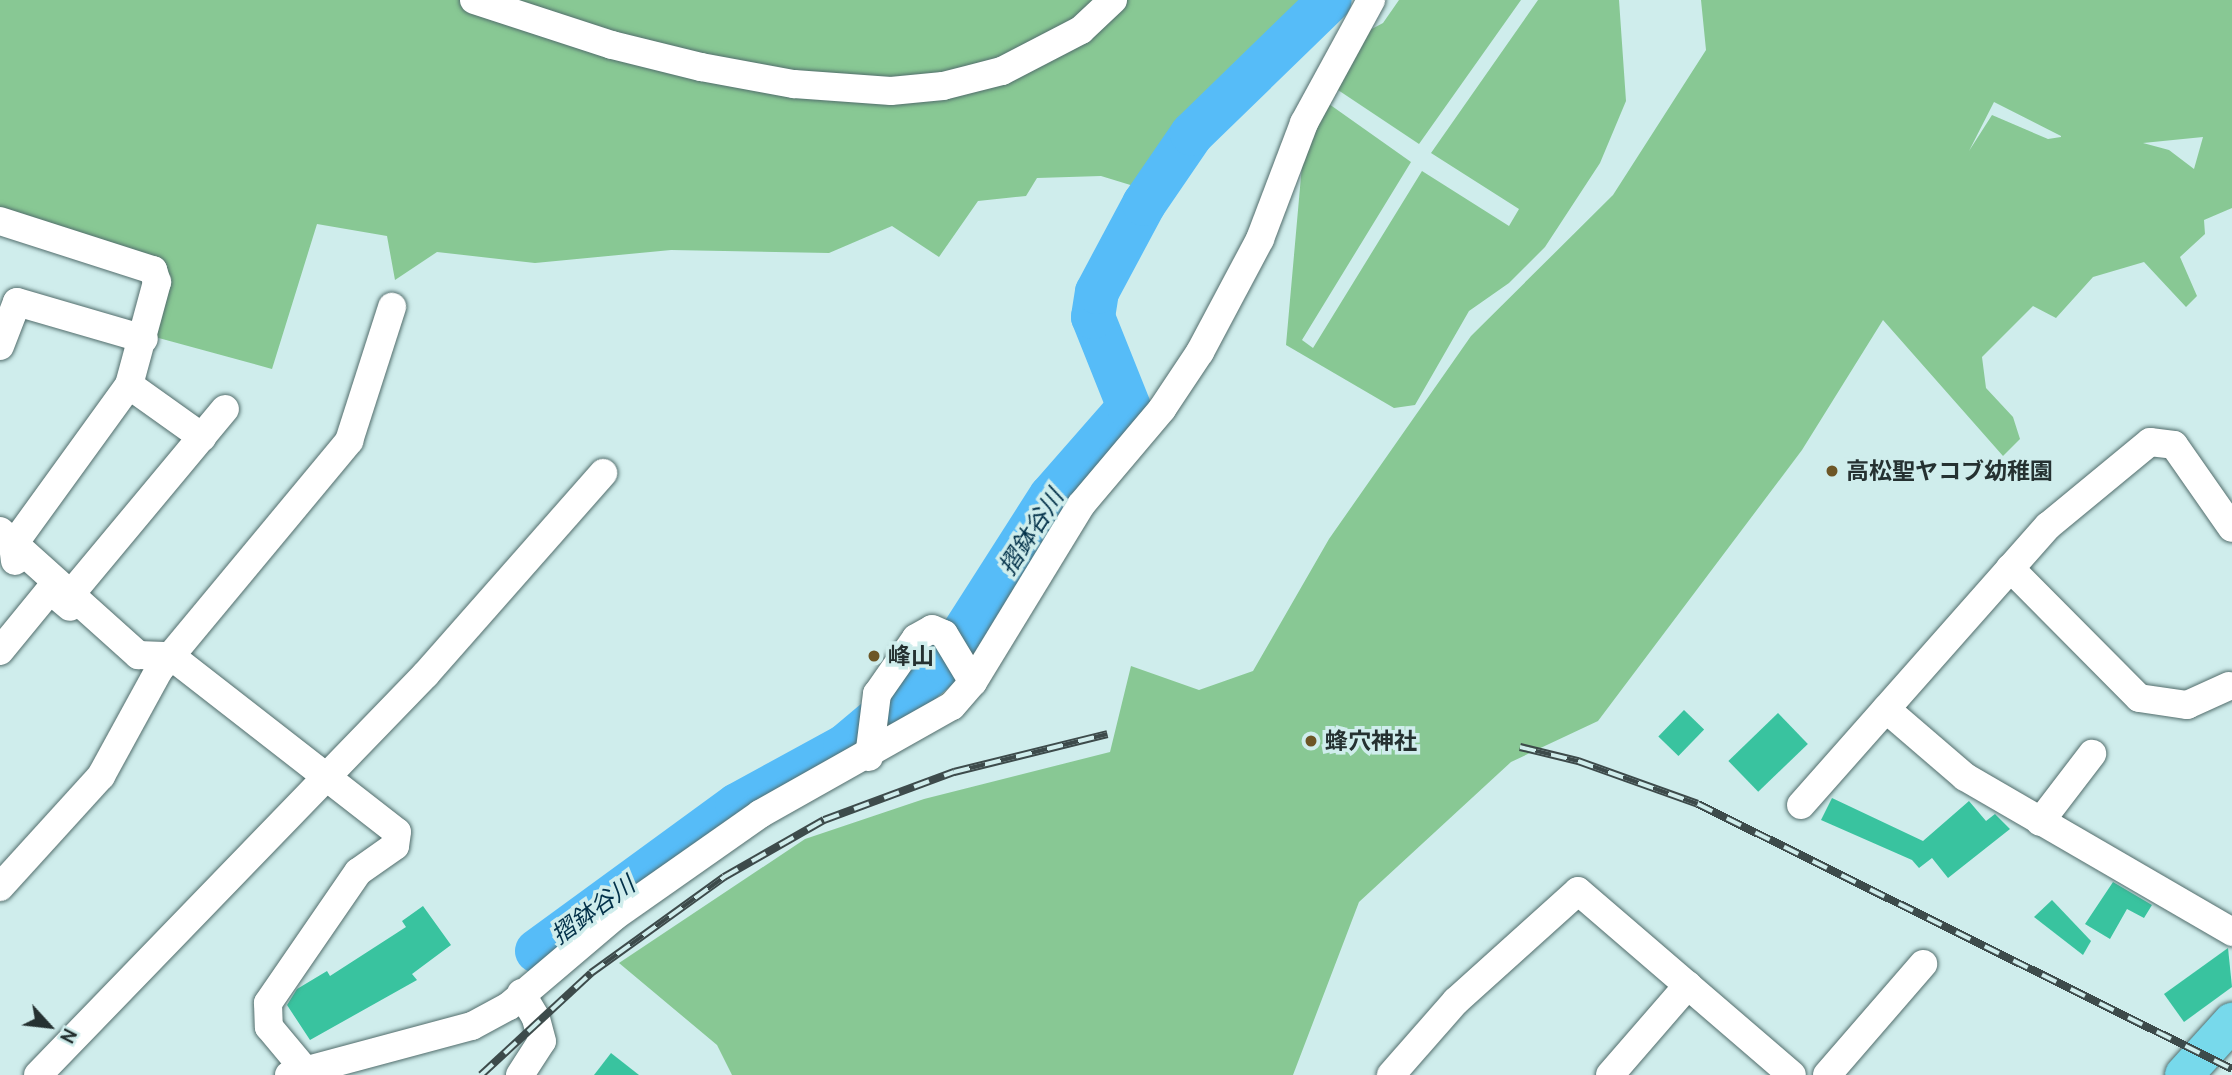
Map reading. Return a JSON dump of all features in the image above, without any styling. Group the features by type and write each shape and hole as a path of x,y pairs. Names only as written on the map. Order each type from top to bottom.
{"main road":[{"path":"2184,1075 2232,1022"},
{"path":"2211,1075 2232,1051"}],"street":[{"path":"474,0 611,45 701,66 794,84 891,91 943,86 1002,71 1060,44 1113,0"},
{"path":"0,220 153,270 157,282 144,339 129,385 7,538 60,592 94,616 138,655 171,656 330,776 397,832 395,846 358,872 268,1003 269,1027 297,1072 472,1026 521,993 615,916 760,814 925,726 973,682 1081,505 1162,409 1233,297 1304,122 1371,0"},
{"path":"0,346 17,302 144,339"},
{"path":"0,887 101,776 171,656 349,441 392,307"},
{"path":"129,385 202,437"},
{"path":"0,651 60,592 225,409"},
{"path":"1801,805 2048,526 2159,440 2174,445 2232,528"},
{"path":"38,1075 330,776 603,473"},
{"path":"2010,568 2139,698 2187,705 2229,686"},
{"path":"869,757 877,694 916,638 932,629 944,634 973,682"},
{"path":"1886,709 1965,778 2232,932"},
{"path":"2040,822 2092,754"},
{"path":"1391,1075 1456,1001 1578,891 1792,1075"},
{"path":"1827,1075 1923,964"},
{"path":"1610,1075 1688,985"},
{"path":"520,1075 542,1041 521,993"}],"green space":[{"path":"0,0 1342,0 1189,152 1137,187 1101,176 1037,178 1026,196 978,201 939,257 892,226 829,253 671,250 535,263 437,252 395,280 387,236 317,224 272,369 155,337 161,268 0,213"},
{"path":"1399,0 1521,0 1419,144 1335,88 1368,31 1383,23"},
{"path":"1538,0 1619,0 1626,101 1600,163 1545,247 1509,283 1469,311 1415,405 1394,408 1286,345 1303,154 1329,104 1411,162 1302,340 1313,348 1422,171 1509,226 1519,209 1431,153"},
{"path":"1701,0 2232,0 2232,208 2204,220 2205,234 2180,257 2197,296 2186,307 2144,262 2093,277 2056,318 2033,306 1982,357 1986,388 2013,417 2020,439 2003,456 1883,320 1802,450 1598,721 1511,762 1359,902 1293,1075 732,1075 717,1045 619,963 805,839 924,799 1110,752 1131,666 1199,690 1253,671 1329,539 1471,336 1613,195 1706,50","holes":["1994,102 2061,136 2061,137 2048,139 1992,115 1969,151","2203,137 2194,169 2169,150 2143,143"]}],"building":[{"path":"1684,710 1704,729 1678,756 1658,737"},
{"path":"1778,713 1808,744 1758,792 1728,761"},
{"path":"1832,798 1923,841 1969,801 1986,821 1995,814 2010,829 1948,878 1932,858 1919,868 1912,860 1821,820"},
{"path":"2113,882 2152,905 2144,918 2127,909 2110,939 2085,924"},
{"path":"2052,900 2091,941 2083,955 2034,917"},
{"path":"423,906 451,945 412,974 417,980 310,1040 287,1005 297,989 327,971 330,976 406,927 402,921"},
{"path":"2228,948 2232,987 2184,1022 2164,994"},
{"path":"611,1053 639,1075 594,1075"}],"waterway":[{"name":"摺鉢谷川","path":"537,951 737,805 845,746 944,663 1051,496 1129,407 1093,317 1097,292 1144,204 1192,134 1330,0"}],"railway":[{"path":"481,1075 591,973 724,877 824,820 954,772 1107,734"},
{"path":"1520,747 1578,761 1698,804 2232,1069"}],"place":[{"name":"高松聖ヤコブ幼稚園","path":"1832,471"},
{"name":"峰山","path":"874,656"},
{"name":"蜂穴神社","path":"1311,741"}]}
